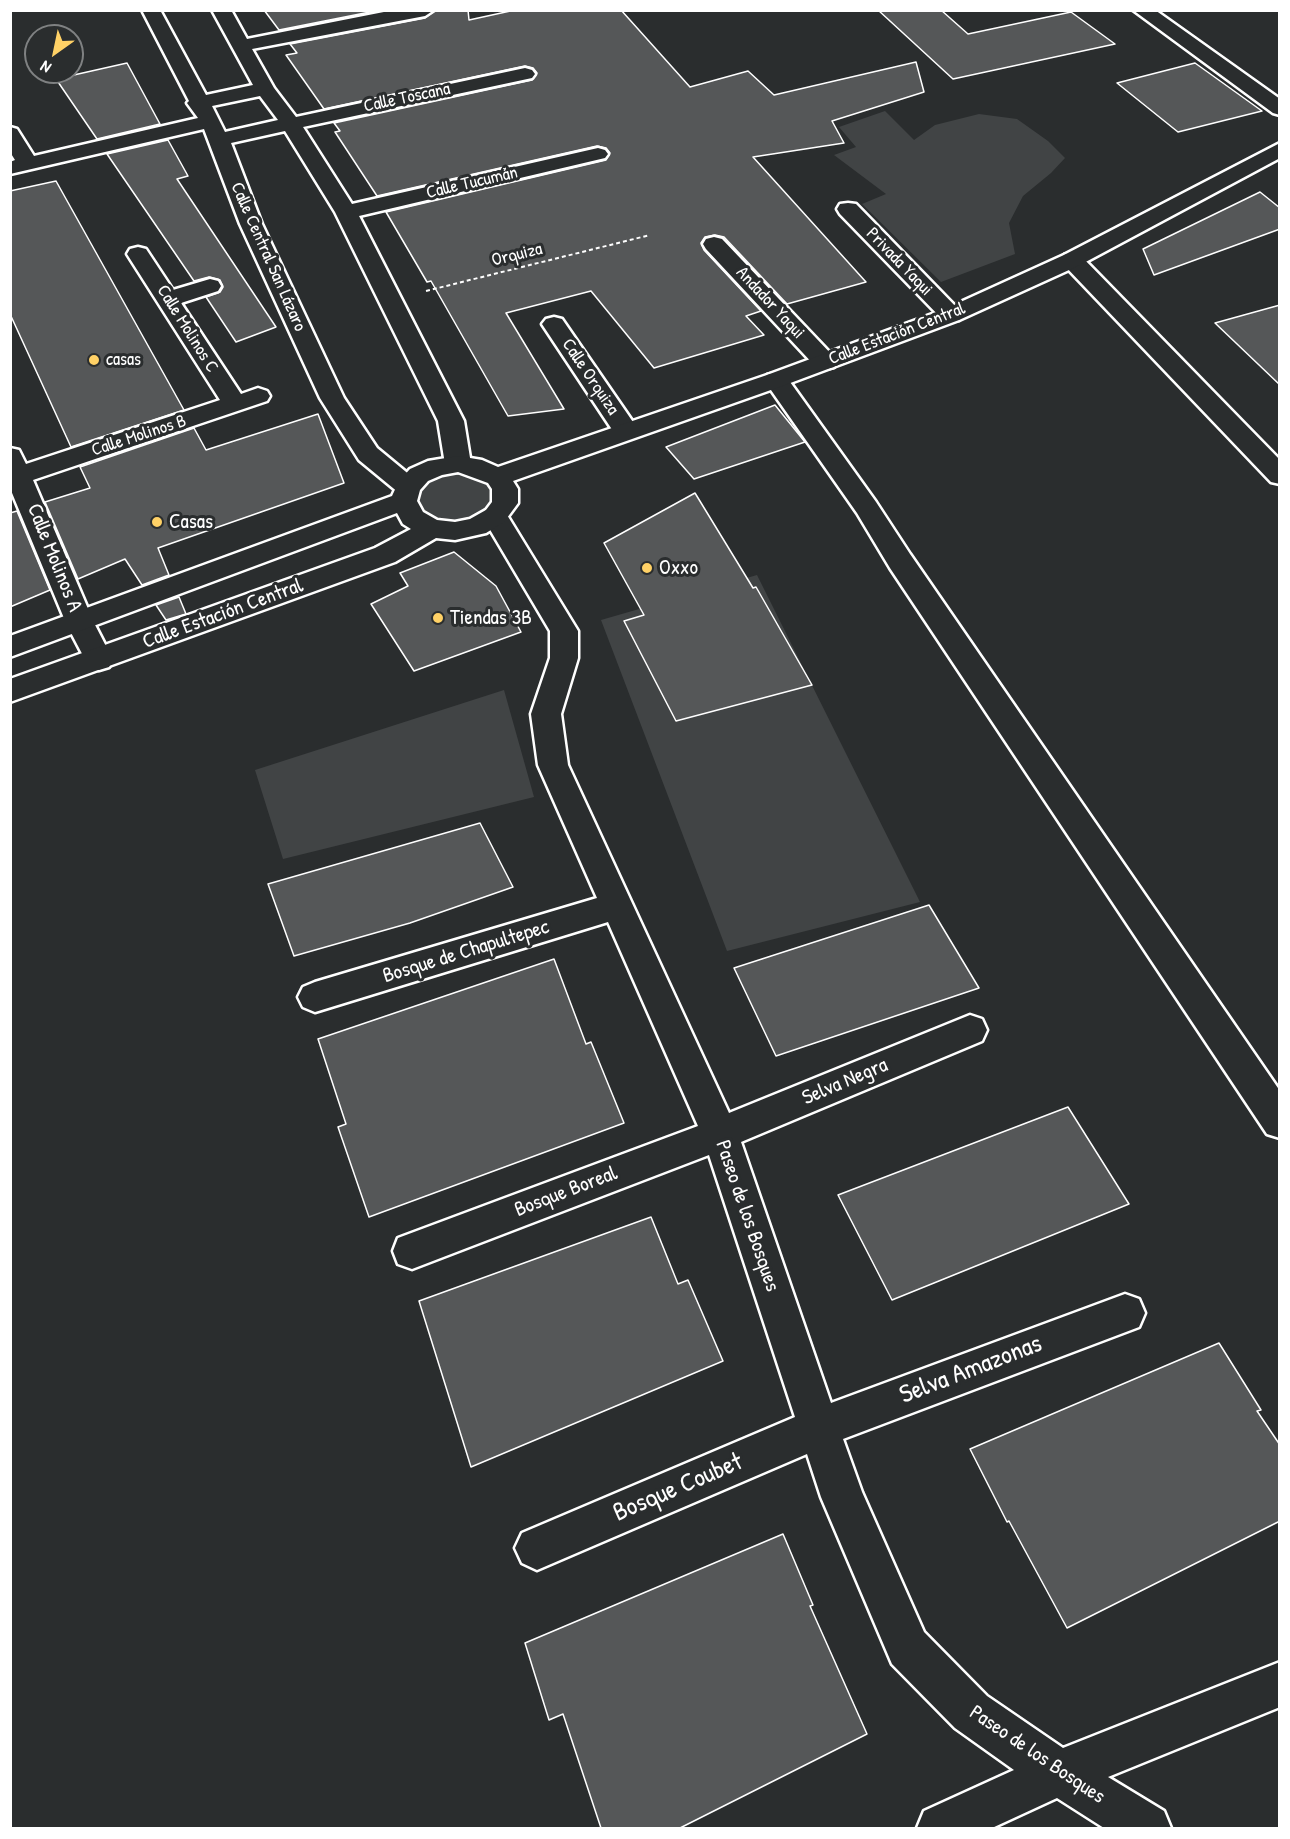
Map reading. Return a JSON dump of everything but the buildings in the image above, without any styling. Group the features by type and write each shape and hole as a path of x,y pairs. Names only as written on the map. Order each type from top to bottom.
{"street":[{"name":"Calle Central San Lázaro","path":"151,10 208,121 251,224 332,398 368,454 406,494"},
{"path":"221,10 239,46 346,212 452,421 458,464"},
{"path":"239,46 424,10"},
{"path":"1142,10 1280,109"},
{"name":"Calle Toscana","path":"208,121 290,123 525,74"},
{"path":"10,133 19,166 208,121 265,88"},
{"name":"Calle Estación Central","path":"497,477 776,380 951,315 1072,260 1280,149"},
{"name":"Calle Tucumán","path":"346,212 598,154"},
{"name":"Privada Yaqui","path":"848,209 951,315"},
{"name":"Andador Yaqui","path":"714,244 825,362"},
{"name":"Calle Molinos C","path":"138,254 247,400"},
{"path":"1072,260 1280,476"},
{"path":"169,298 210,286"},
{"name":"Calle Orquiza","path":"554,324 626,431"},
{"path":"776,380 867,508 900,561 1280,1122"},
{"name":"Calle Molinos B","path":"15,465 247,400"},
{"path":"458,464 480,468 497,477 505,489 505,503 495,516 477,527 455,531 432,529 412,518 406,494 419,475 437,467 458,464"},
{"name":"Calle Molinos A","path":"15,465 80,623 99,660"},
{"name":"Calle Estación Central","path":"10,647 80,623 406,494"},
{"name":"Paseo de los Bosques","path":"495,516 564,631 564,658 546,714 553,765 720,1134 842,1497 908,1648 971,1712 1059,1773 1147,1828"},
{"name":"Calle Estación Central","path":"10,690 99,660 385,555 432,529"},
{"name":"Bosque de Chapultepec","path":"315,997 616,906"},
{"name":"Selva Negra","path":"720,1134 970,1030"},
{"name":"Bosque Boreal","path":"412,1251 720,1134"},
{"name":"Selva Amazonas","path":"818,1428 1125,1313"},
{"name":"Bosque Coubet","path":"537,1548 818,1428"},
{"path":"941,1828 1059,1773 1280,1684"}],"path":[{"name":"Orquiza","path":"390,300 650,235"}],"shaded area":[{"path":"885,111 914,140 935,125 979,114 1017,119 1048,141 1065,158 1023,196 1009,223 1015,254 941,282 862,204 886,194 834,155 856,147 839,127"},
{"path":"464,465 505,489 477,527 424,524 411,484"},
{"path":"757,575 920,902 727,951 601,620"},
{"path":"504,690 534,797 283,859 255,770"}],"place":[{"name":"casas","path":"94,360"},
{"name":"Casas","path":"157,522"},
{"name":"Oxxo","path":"647,568"},
{"name":"Tiendas 3B","path":"438,618"}]}
